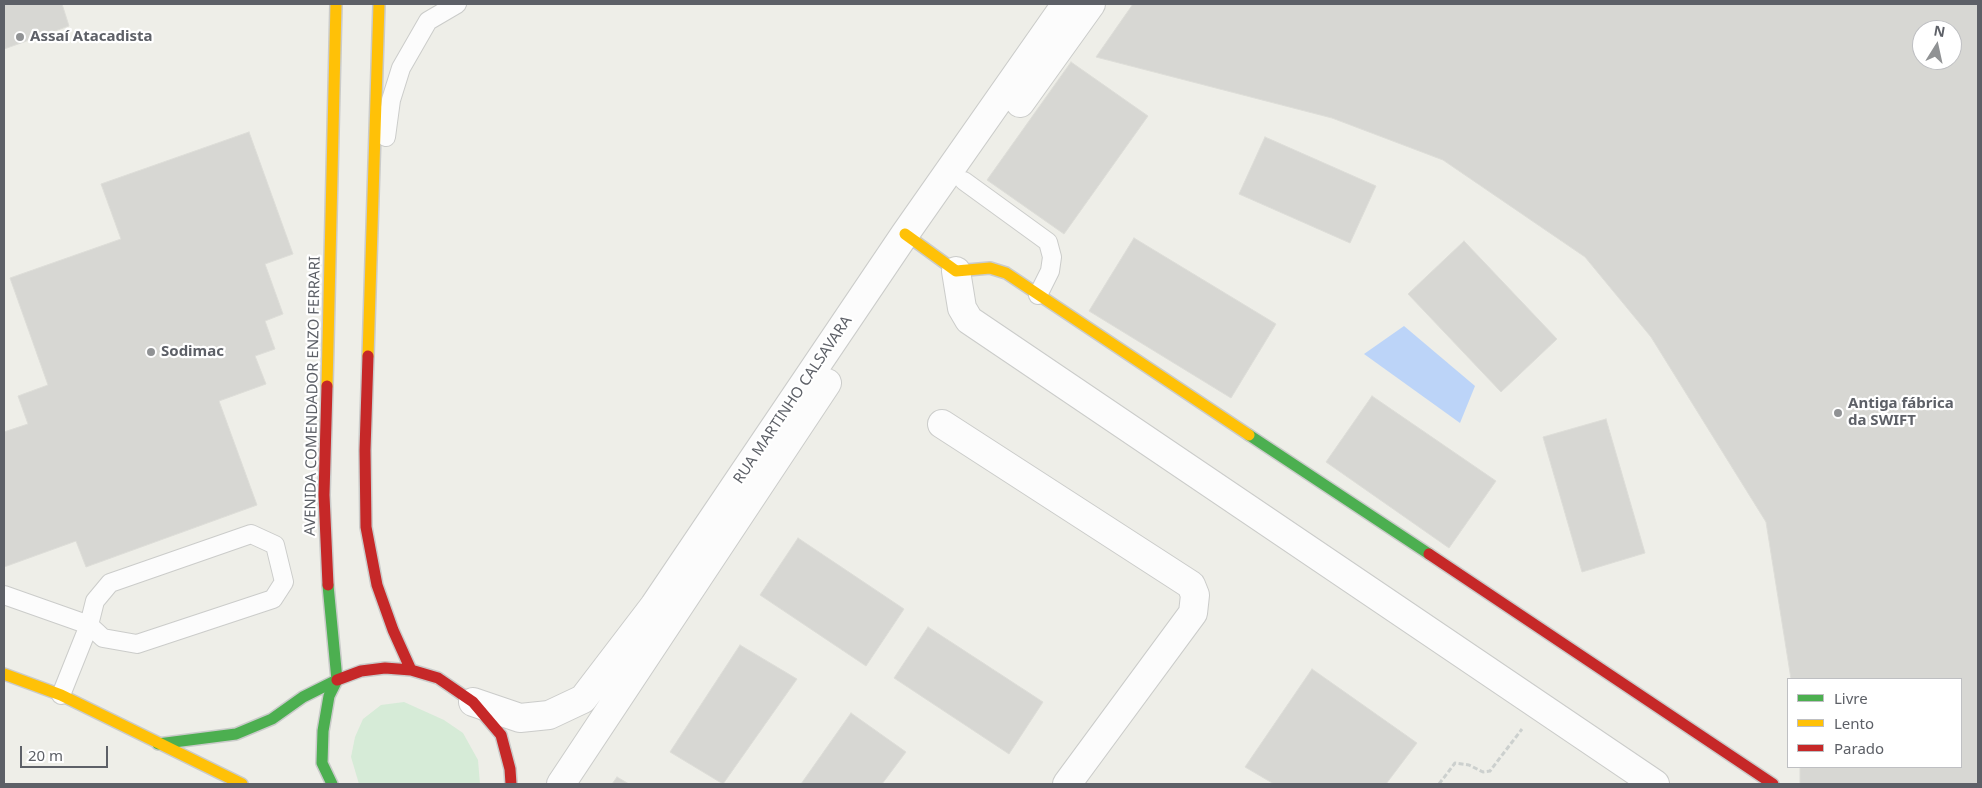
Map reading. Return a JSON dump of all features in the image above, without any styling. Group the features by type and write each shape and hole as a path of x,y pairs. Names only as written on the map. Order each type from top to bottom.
{"main road":[{"name":"AVENIDA COMENDADOR ENZO FERRARI","path":"332,784 322,763 323,731 329,696 337,680 328,586 324,495 336,4"},
{"path":"379,4 365,450 366,526 377,585 393,630 411,670"},
{"path":"912,239 956,271 990,268 1006,273 1773,784"},
{"path":"158,744 236,734 272,719 303,697 337,680 361,671 385,668 411,670 438,678 473,702 501,735 510,769 511,784"},
{"path":"4,674 61,696 242,784"}],"street":[{"name":"RUA MARTINHO CALSAVARA","path":"561,784 912,239 1066,4"},
{"name":"RUA MARTINHO CALSAVARA","path":"473,702 520,718 549,715 583,698 654,606 912,239 964,181 1091,4"},
{"path":"956,271 962,308 969,320 1655,784"},
{"path":"942,424 1190,585 1195,595 1193,613 1068,784"}],"lane":[{"path":"372,236 391,100 401,68 428,21 457,4"},
{"path":"964,181 1048,242 1052,257 1050,271 1038,295"},
{"path":"4,595 89,625 103,638 137,644 273,599 284,582 275,545 251,534 110,583 95,601 89,625 61,696"}],"path":[{"path":"1439,784 1455,763 1468,765 1483,772 1490,771 1539,706"}],"green space":[{"path":"404,702 444,720 463,733 478,760 480,784 359,784 351,757 355,737 363,719 381,705"}],"water":[{"path":"1404,326 1475,386 1460,423 1364,354"}],"building":[{"name":"Assaí Atacadista","path":"4,4 62,4 69,26 4,49"},
{"name":"Antiga fábrica da SWIFT","path":"1133,4 1978,4 1978,784 1800,784 1800,768 1962,768 1962,678 1791,678 1766,522 1651,337 1585,257 1443,160 1332,118 1096,57"},
{"path":"1071,62 1148,116 1064,234 987,180"},
{"name":"Sodimac","path":"249,132 293,254 265,264 283,314 265,321 275,349 255,356 266,384 219,401 257,505 86,567 76,541 4,567 4,432 28,424 18,396 48,385 10,278 121,239 101,184"},
{"path":"1265,137 1376,186 1350,243 1239,194"},
{"path":"1134,238 1276,324 1231,398 1089,311"},
{"path":"1464,241 1557,339 1501,392 1408,294"},
{"path":"1372,396 1496,481 1449,548 1326,462"},
{"path":"1606,419 1645,553 1582,572 1543,437"},
{"path":"798,538 904,609 866,666 760,595"},
{"path":"928,627 1043,702 1009,754 894,678"},
{"path":"740,645 797,679 723,784 670,752"},
{"path":"1312,669 1417,743 1386,784 1274,784 1245,767"},
{"path":"851,713 906,752 882,784 801,784"},
{"path":"617,777 629,784 612,784"}],"traffic: fast":[{"path":"1249,435 1429,554"},
{"path":"328,585 337,680 329,696 323,731 322,763 332,784"},
{"path":"158,744 236,734 272,719 303,697 337,680"}],"traffic: slow":[{"path":"327,386 336,4"},
{"path":"368,356 379,4"},
{"path":"905,234 956,271 990,268 1006,273 1249,435"},
{"path":"4,674 61,695 242,784"}],"traffic: jam":[{"path":"368,356 365,450 366,527 377,585 393,630 411,670"},
{"path":"327,386 324,495 328,585"},
{"path":"1429,554 1773,784"},
{"path":"337,680 361,671 385,668 411,670 438,678 473,702 501,735 510,769 511,784"}],"place":[{"name":"Assaí Atacadista","path":"20,37"},
{"name":"Sodimac","path":"151,352"},
{"name":"Antiga fábrica da SWIFT","path":"1838,413"}]}
